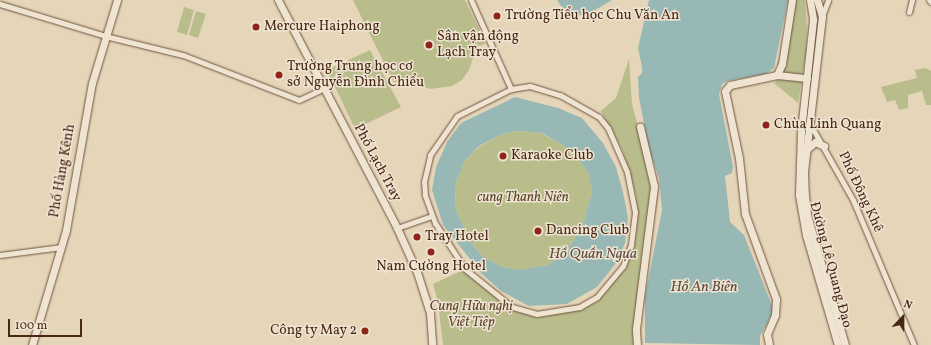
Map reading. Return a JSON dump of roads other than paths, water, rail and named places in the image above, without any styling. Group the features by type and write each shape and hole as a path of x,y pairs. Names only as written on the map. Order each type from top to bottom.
{"street":[{"name":"Phố Hàng Kênh","path":"32,345 61,247 92,83 117,0"},
{"name":"Phố Lạch Tray","path":"278,0 397,228 424,290 430,313 432,345"},
{"path":"471,0 511,89"},
{"path":"777,75 782,64 792,0"},
{"name":"Đường Lê Quang Đạo","path":"810,0 813,20 802,123 799,171 800,212 838,345"},
{"path":"817,0 822,16"},
{"path":"802,123 810,124 822,16 828,0"},
{"path":"909,12 912,0"},
{"path":"0,4 105,36 183,55 299,100 325,88"},
{"path":"813,20 822,16"},
{"path":"769,345 767,334 775,315 776,299 745,214 739,158 725,91 730,85 777,75 807,78"},
{"path":"530,86 560,95 590,110 608,128 627,172 635,212 631,245 623,266 596,298 580,307 538,314 512,308 465,269 445,242 432,216 424,182 430,155 457,116 511,89 530,86"},
{"name":"Đường Lê Quang Đạo","path":"810,124 804,171 807,215 845,345"},
{"name":"Phố Đông Khê","path":"810,124 824,146 853,200 914,345"},
{"path":"637,345 636,329 654,186 640,127"},
{"path":"807,150 815,142 824,146"},
{"path":"397,228 432,216"},
{"path":"0,256 61,247"}],"water":[{"path":"557,0 612,0 585,16 572,13 561,6"},
{"name":"Hồ An Biên","path":"649,0 788,0 774,68 766,74 727,81 722,84 719,94 733,167 732,173 725,176 730,222 744,235 773,308 771,316 760,336 760,345 645,343 645,296 662,210 659,178 649,149 639,98 638,77 642,73 642,67 638,48"},
{"name":"Hồ Quần Ngựa","path":"515,97 558,108 582,118 603,143 616,167 628,218 625,243 617,262 597,287 567,304 529,306 501,291 481,273 443,225 432,190 436,167 447,142 461,123","holes":["516,131 542,133 571,150 588,172 592,192 583,225 566,252 548,265 520,270 502,267 483,257 471,243 455,208 456,182 464,162 479,146 500,135"]}],"place":[{"name":"Trường Tiểu học Chu Văn An","path":"497,16"},
{"name":"Mercure Haiphong","path":"256,27"},
{"name":"Sân vận động Lạch Tray","path":"429,45"},
{"name":"Trường Trung học cơ sở Nguyễn Đình Chiểu","path":"279,75"},
{"name":"Chùa Linh Quang","path":"766,125"},
{"name":"Karaoke Club","path":"503,156"},
{"name":"Dancing Club","path":"538,231"},
{"name":"Tray Hotel","path":"417,237"},
{"name":"Nam Cường Hotel","path":"431,252"},
{"name":"Công ty May 2","path":"365,331"}],"park label":[{"name":"cung Thanh Niên","path":"523,198"},
{"name":"Cung Hữu nghị Việt Tiệp","path":"471,316"}]}
